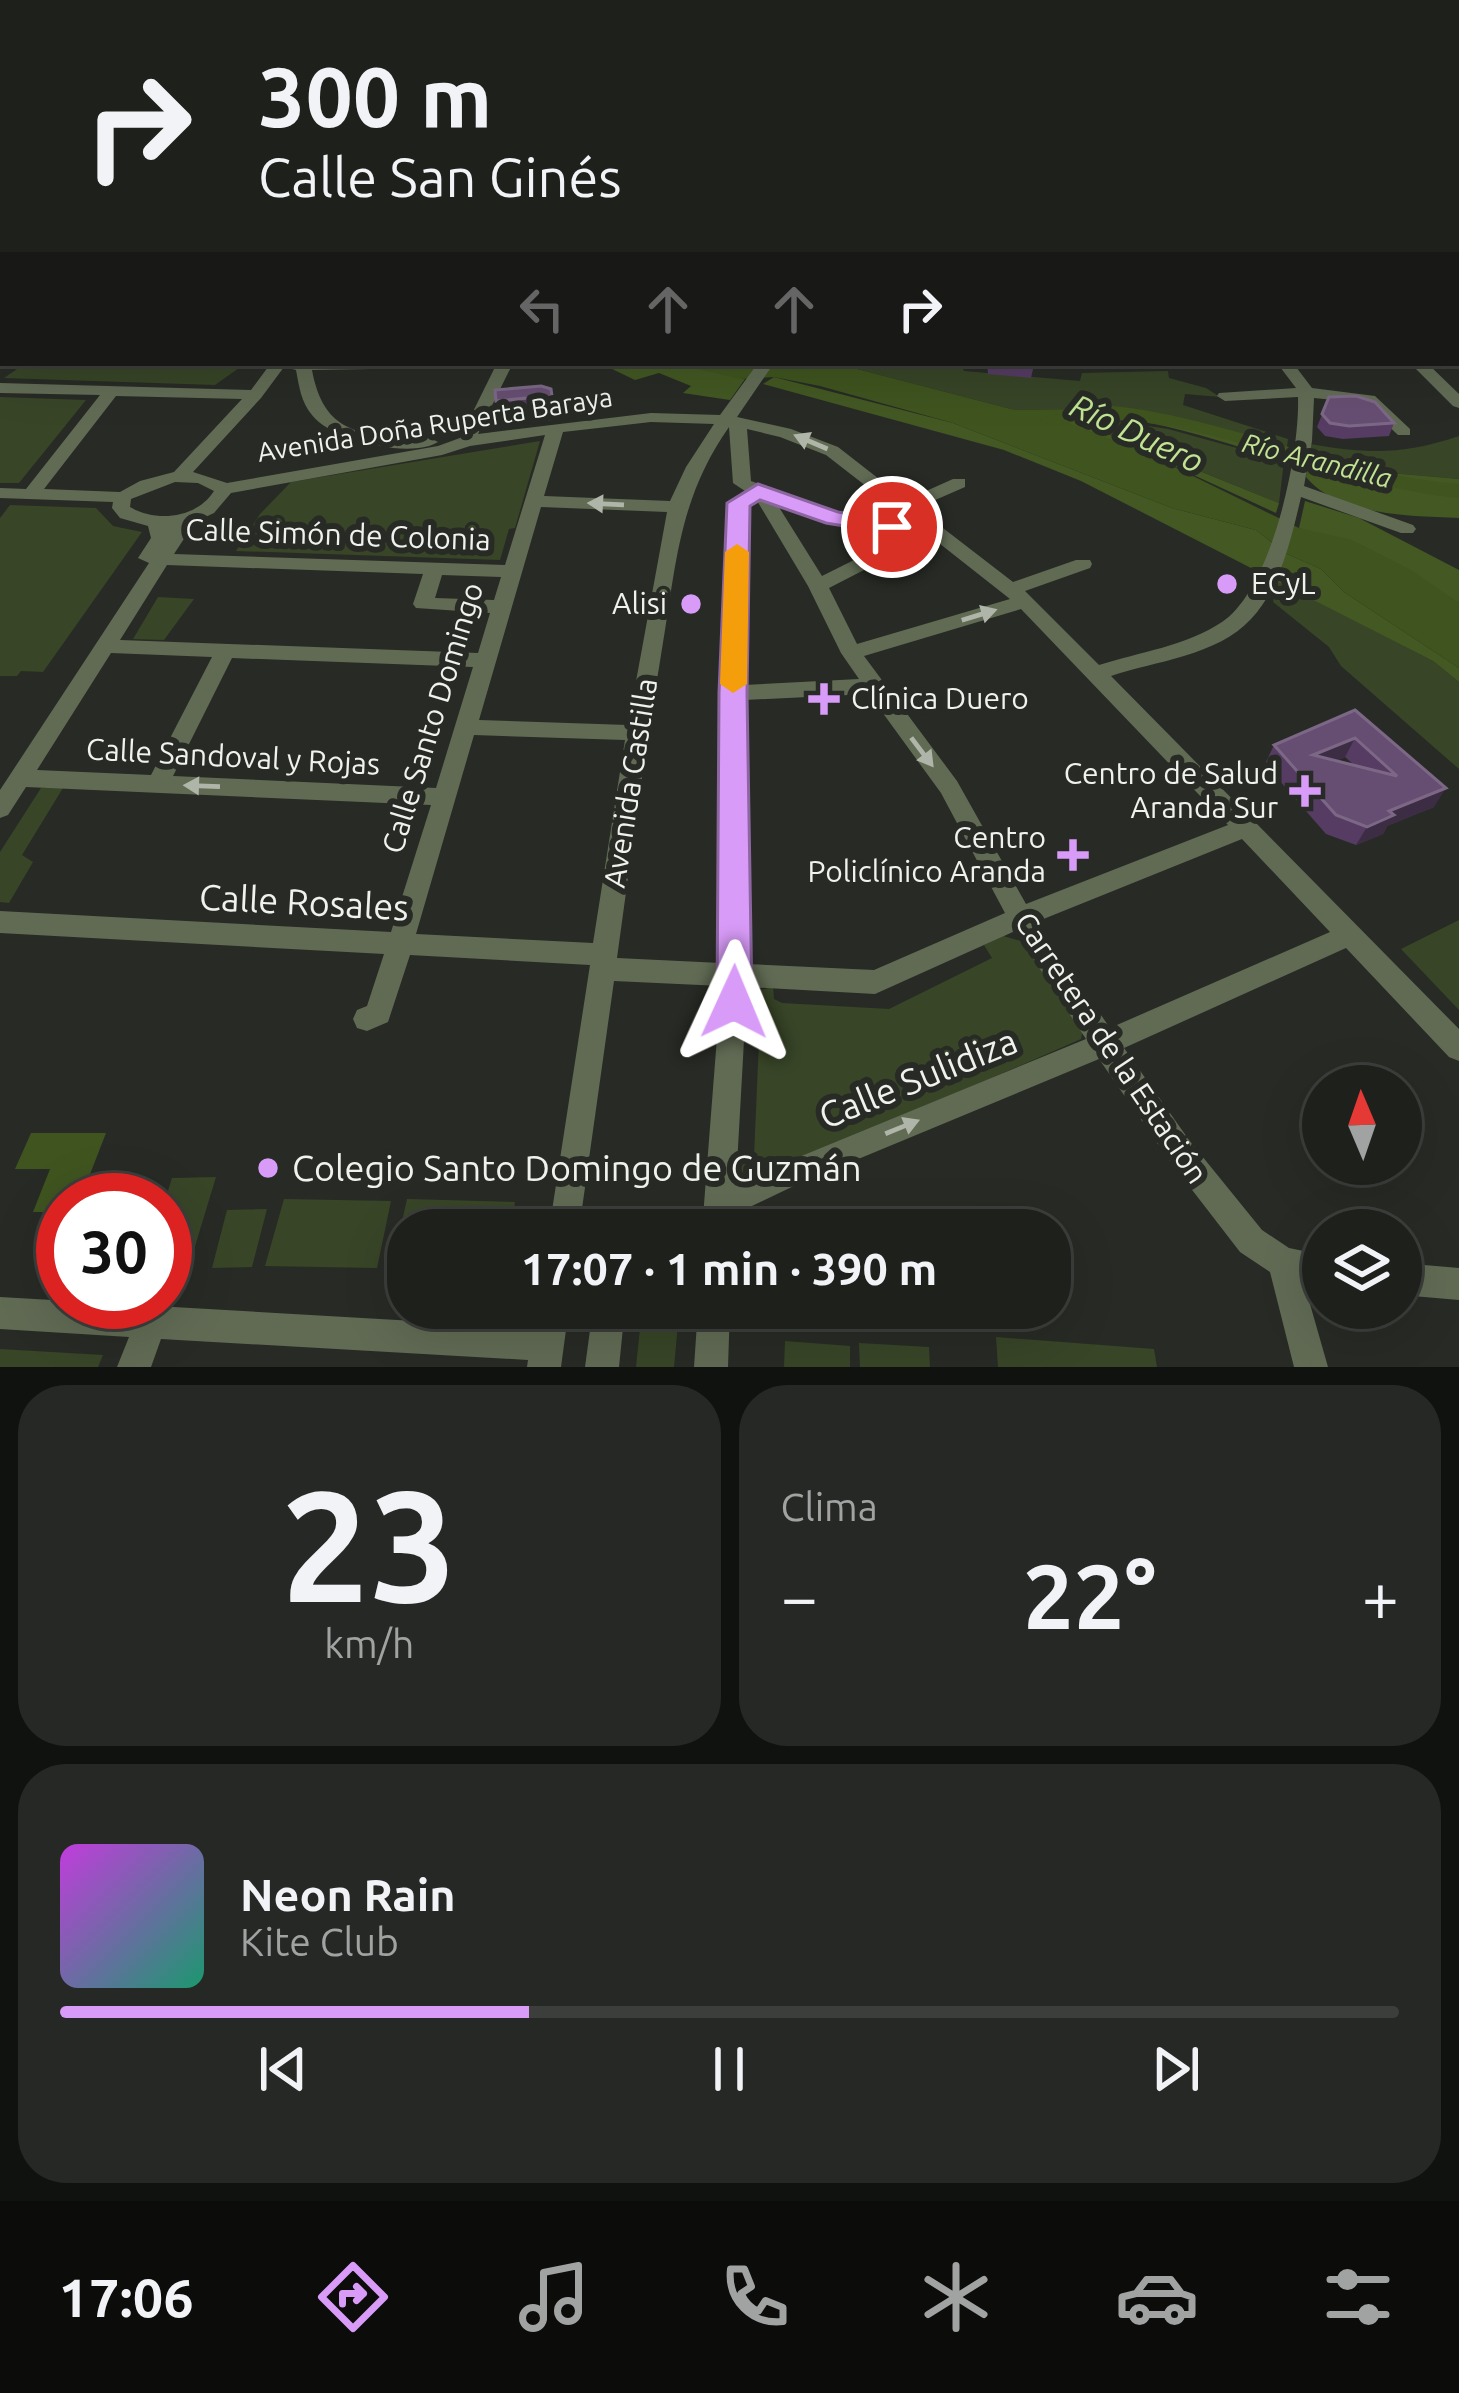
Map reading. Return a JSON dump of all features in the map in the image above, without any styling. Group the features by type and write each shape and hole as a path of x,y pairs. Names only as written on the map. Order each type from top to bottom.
{"street":[{"path":"178,478 276,366"},
{"path":"203,478 205,461 292,366"},
{"path":"295,366 316,411 343,430 385,440 467,441 504,366"},
{"name":"Avenida Castilla","path":"567,1209 637,733 677,507 689,470 764,366"},
{"path":"1102,678 1163,656 1237,620 1269,576 1293,493 1306,392 1287,366"},
{"path":"1421,366 1459,404"},
{"path":"0,388 255,395"},
{"path":"31,494 111,392"},
{"path":"1225,396 1306,392 1374,401 1404,432"},
{"path":"734,409 754,489"},
{"name":"Avenida Doña Ruperta Baraya","path":"224,489 442,450 467,441 734,409 800,436 832,451 1018,595 1459,1048"},
{"name":"Calle Santo Domingo","path":"367,1019 378,1014 401,942 554,430"},
{"path":"0,493 123,496 147,484 178,478 203,478 224,489 220,501 188,518 156,521 126,514 121,508 123,496"},
{"path":"904,507 958,482"},
{"path":"754,489 834,518 932,529"},
{"path":"718,1209 732,1072 735,976 733,693 739,503 754,489"},
{"name":"Carretera de la Estación","path":"754,489 818,586 851,653 949,788 1021,917 1102,1046 1233,1223 1283,1262 1302,1266"},
{"path":"1293,493 1407,529"},
{"path":"534,501 677,507"},
{"path":"10,781 107,646 188,518"},
{"path":"0,809 10,781 160,538 156,521"},
{"path":"818,586 932,529"},
{"name":"Calle Simón de Colonia","path":"161,559 512,571"},
{"path":"851,653 1018,595 1083,564"},
{"path":"434,568 423,604 501,608"},
{"path":"107,646 485,660"},
{"path":"157,784 225,651"},
{"path":"733,693 873,686"},
{"path":"465,727 637,733"},
{"name":"Calle Sandoval y Rojas","path":"10,781 445,796"},
{"name":"Calle Rosales","path":"0,922 401,942 735,976 874,982 1021,917 1248,827"},
{"name":"Calle Sulidiza","path":"733,1209 787,1174 1102,1046 1347,935"},
{"path":"1283,1262 1311,1367"},
{"path":"1422,1281 1459,1284"},
{"path":"0,1313 36,1315"},
{"path":"192,1325 546,1356"},
{"path":"134,1367 148,1329"},
{"path":"602,1367 607,1329"},
{"path":"711,1367 713,1329"}],"shaded area":[{"path":"22,366 242,366 215,385 4,378"},
{"name":"Río Duero","path":"686,366 846,366 1015,410 1081,409 1055,418 1148,454 1299,528 1352,540 1411,570 1459,603 1459,668 1344,592 1321,569 1287,554 1256,530 1172,508 953,423 820,386 774,377 740,379"},
{"path":"687,366 745,379 730,400 683,393 691,386 659,373 635,380 610,368"},
{"path":"846,366 962,366 964,371 1080,381 1082,373 1168,371 1169,378 1220,397 1185,394 1183,405 1288,439 1286,454 1156,417 1102,409 1015,410"},
{"path":"774,377 953,423 1172,508 1256,530 1287,554 1321,569 1344,592 1459,668 1459,682 1433,661 1081,481 1004,450 763,384"},
{"path":"0,397 86,400 19,483 0,483"},
{"path":"1081,409 1160,421 1286,454 1284,461 1150,423 1073,420 1279,503 1276,513 1148,454 1053,418"},
{"path":"1089,417 1168,429 1284,461 1279,503 1071,419"},
{"path":"1459,436 1459,479 1380,472 1308,455 1310,444 1385,451"},
{"path":"540,441 515,528 509,529 500,560 236,551 260,514 291,482"},
{"path":"1308,455 1380,472 1459,479 1459,518 1377,511 1337,500 1306,477"},
{"path":"1305,501 1359,518 1459,570 1459,603 1299,528"},
{"path":"10,505 96,508 113,526 142,532 43,672 0,676 0,518"},
{"path":"1277,580 1433,661 1459,682 1459,769 1341,666 1329,647 1273,602"},
{"path":"158,597 194,599 164,640 133,639"},
{"path":"41,788 63,788 22,855 33,862 9,903 0,902 0,852"},
{"path":"1459,920 1459,1010 1401,949"},
{"path":"1003,936 1024,942 1083,1029 1081,1039 756,1181 741,1177 737,1156 754,1156 759,1040 744,1038 745,998 750,992 773,987 774,999 782,1003 889,1009 992,958 984,945"},
{"path":"31,1133 106,1133 90,1173 15,1169"},
{"path":"216,1177 192,1256 192,1178"},
{"path":"284,1199 391,1201 377,1268 265,1266"},
{"path":"407,1199 515,1202 514,1209 405,1209"},
{"path":"267,1209 252,1267 212,1268 227,1210"},
{"path":"640,1329 677,1329 674,1367 636,1367"},
{"path":"996,1337 1154,1349 1157,1367 998,1367"},
{"path":"785,1341 850,1346 850,1367 784,1367"},
{"path":"859,1343 929,1347 930,1367 860,1367"},
{"path":"0,1349 103,1355 98,1367 0,1367"}],"building":[{"path":"551,389 553,403 529,405 528,398 496,401 495,390"},
{"path":"1356,396 1375,402 1394,423 1349,426 1330,423 1322,414 1329,397"},
{"path":"1355,710 1446,788 1389,811 1394,815 1367,827 1336,815 1274,745","holes":["1355,738 1397,776 1313,755"]}],"waterway":[{"name":"Río Arandilla","path":"1050,420 1090,411 1137,413 1360,475 1459,491"}],"slow traffic":[{"path":"733,684 737,552"}],"place":[{"name":"ECyL","path":"1227,584"},
{"name":"Alisi","path":"691,604"},
{"name":"Clínica Duero","path":"824,699"},
{"name":"Centro de Salud Aranda Sur","path":"1305,791"},
{"name":"Centro Policlínico Aranda","path":"1073,855"},
{"name":"Colegio Santo Domingo de Guzmán","path":"268,1168"}],"route":[{"path":"734,1002 733,693 739,503 758,491 834,518 892,527"}]}
